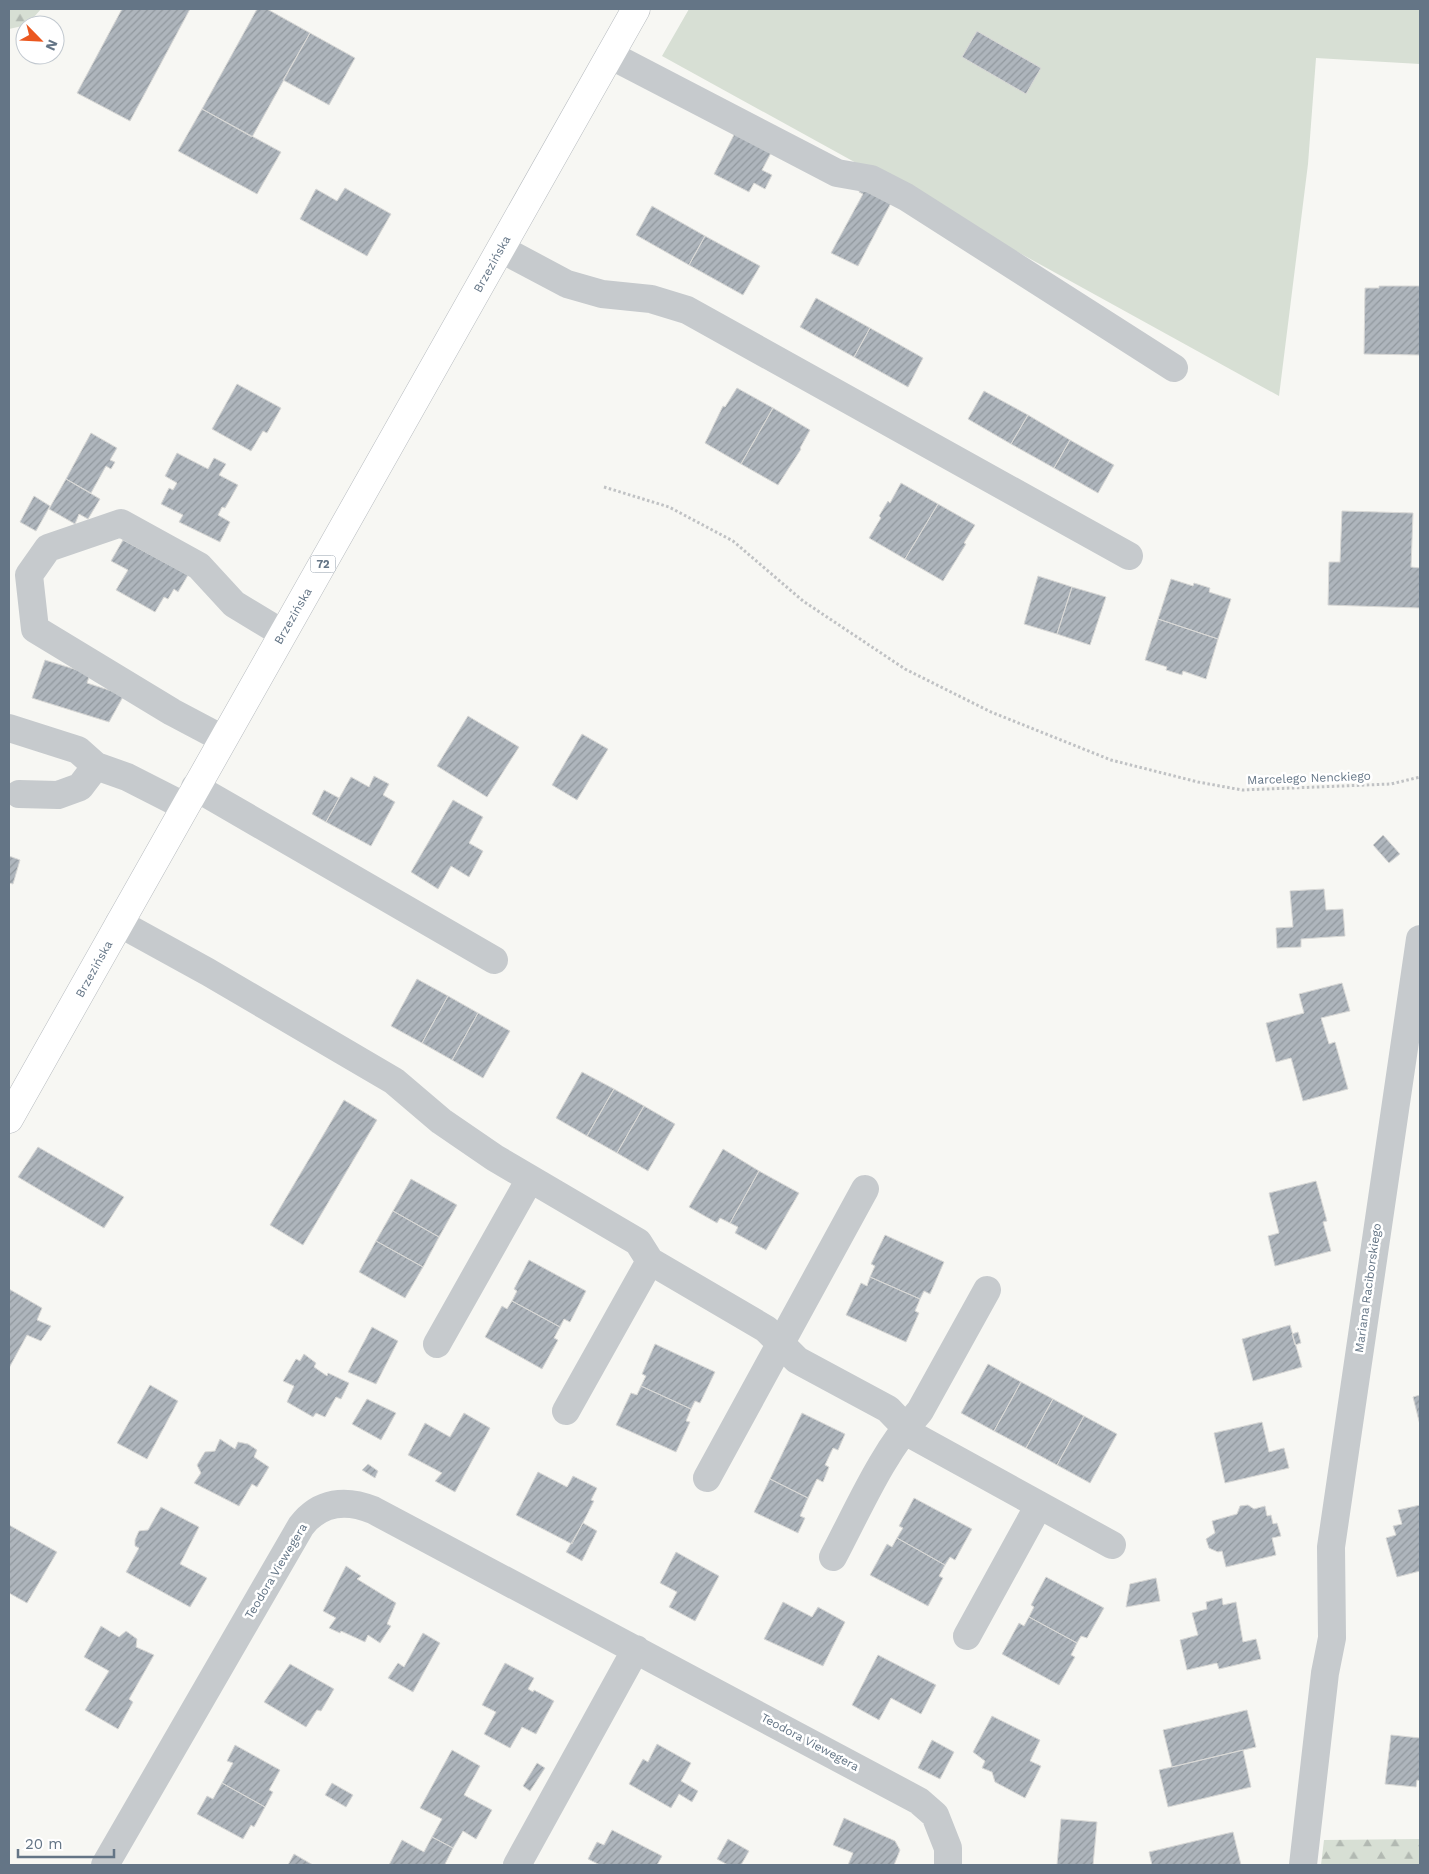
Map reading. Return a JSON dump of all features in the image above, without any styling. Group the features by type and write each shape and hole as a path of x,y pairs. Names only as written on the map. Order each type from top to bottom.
{"main road":[{"name":"Brzezińska","path":"9,1120 222,739 636,9"}],"street":[{"path":"610,55 837,173 871,179 906,196 1174,368"},
{"path":"501,249 567,284 602,294 651,299 687,310 1129,556"},
{"path":"222,739 172,712 35,629 29,575 48,548 121,523 199,566 234,604 282,633"},
{"path":"9,728 78,750 96,766 190,797 494,960"},
{"path":"18,794 58,795 80,787 96,766"},
{"path":"119,923 208,972 394,1081 441,1121 495,1158 638,1242 650,1261 766,1329 797,1360 888,1409 914,1436 1112,1545"},
{"name":"Mariana Raciborskiego","path":"1303,1865 1325,1673 1332,1638 1331,1547 1420,939"},
{"path":"438,1344 530,1179"},
{"path":"707,1478 865,1190"},
{"path":"566,1411 650,1261"},
{"path":"833,1558 889,1451 905,1427 920,1411 986,1290"},
{"name":"Teodora Viewegera","path":"105,1865 301,1526 319,1508 346,1503 359,1504 373,1510 919,1801 935,1815 948,1848 948,1865"},
{"path":"967,1636 1039,1505"},
{"path":"517,1865 636,1649"}],"path":[{"name":"Marcelego Nenckiego","path":"604,487 669,507 733,541 803,601 905,668 991,712 1111,760 1198,782 1242,790 1391,784 1420,777"}],"green space":[{"path":"9,9 41,9 36,15 15,15 15,28 9,29"},
{"path":"689,9 1420,9 1420,64 1316,58 1308,164 1279,396 662,56"},
{"path":"1420,1839 1420,1865 1321,1865 1324,1840"}],"building":[{"path":"122,9 190,9 130,121 77,93"},
{"path":"257,9 267,9 310,33 252,137 202,109"},
{"path":"977,31 1041,68 1026,94 962,57"},
{"path":"310,33 355,58 329,105 283,80"},
{"path":"202,109 281,152 257,194 178,151"},
{"path":"736,131 773,149 762,170 772,175 765,189 754,183 749,192 714,174"},
{"path":"862,185 892,201 858,266 831,253 863,194 859,192"},
{"path":"345,188 391,214 367,256 300,219 316,189 337,201"},
{"path":"652,206 705,236 689,265 636,235"},
{"path":"705,236 760,266 743,295 689,265"},
{"path":"1379,286 1420,286 1420,355 1364,354 1365,288 1379,288"},
{"path":"816,298 870,328 854,357 800,327"},
{"path":"870,328 923,358 908,387 854,357"},
{"path":"237,384 281,408 267,433 263,431 251,451 212,429"},
{"path":"737,388 773,408 741,464 705,443 723,406 725,407"},
{"path":"984,391 1028,415 1011,444 968,419"},
{"path":"773,408 810,430 801,449 778,485 741,464"},
{"path":"1028,415 1070,440 1054,468 1011,444"},
{"path":"91,433 117,448 110,460 115,462 111,469 106,466 91,493 66,479"},
{"path":"1070,440 1114,465 1098,493 1054,468"},
{"path":"177,453 208,469 214,458 226,464 219,475 238,485 225,508 222,507 218,515 230,522 220,542 179,522 183,515 161,504 169,488 173,490 177,483 165,476"},
{"path":"66,479 100,499 88,519 79,514 75,524 49,509"},
{"path":"901,483 938,504 905,559 869,538 881,518 879,516 888,501 890,503"},
{"path":"34,496 50,506 36,531 20,522"},
{"path":"938,504 975,525 964,543 966,544 943,581 905,559"},
{"path":"1342,511 1413,513 1411,567 1420,568 1420,608 1328,605 1329,562 1340,562"},
{"path":"123,540 188,575 178,592 174,589 168,599 164,597 155,612 116,590 128,570 111,561"},
{"path":"1038,576 1072,587 1057,634 1024,624"},
{"path":"1171,579 1193,586 1194,583 1210,588 1209,592 1231,599 1218,639 1158,619"},
{"path":"1072,587 1106,597 1090,645 1057,634"},
{"path":"1158,619 1218,639 1206,679 1183,671 1182,675 1166,670 1167,667 1145,660"},
{"path":"45,660 90,674 87,683 124,695 109,722 32,698"},
{"path":"468,716 519,747 487,797 437,766"},
{"path":"582,734 608,749 577,800 552,785"},
{"path":"374,776 389,784 383,795 395,802 371,846 326,822 351,777 369,787"},
{"path":"324,790 339,798 326,822 312,814"},
{"path":"453,800 483,817 469,843 483,851 469,877 451,866 438,889 411,872"},
{"path":"1383,835 1400,854 1389,863 1373,845"},
{"path":"9,856 20,860 13,884 9,883"},
{"path":"1324,889 1326,910 1343,909 1345,936 1301,939 1301,947 1277,948 1276,928 1293,927 1290,891"},
{"path":"417,979 448,996 422,1043 391,1026"},
{"path":"1342,983 1350,1011 1321,1018 1329,1044 1335,1042 1348,1089 1303,1101 1291,1058 1276,1062 1266,1023 1304,1013 1299,994"},
{"path":"448,996 478,1013 452,1060 422,1043"},
{"path":"478,1013 510,1031 483,1078 452,1060"},
{"path":"582,1072 614,1089 587,1136 556,1118"},
{"path":"614,1089 644,1106 617,1153 587,1136"},
{"path":"344,1100 377,1120 303,1245 270,1225"},
{"path":"644,1106 675,1124 648,1171 617,1153"},
{"path":"38,1147 124,1197 104,1228 18,1177"},
{"path":"723,1149 759,1171 730,1223 720,1218 717,1223 689,1207"},
{"path":"759,1171 799,1193 766,1250 735,1233 738,1227 730,1223"},
{"path":"411,1179 457,1205 439,1237 393,1211"},
{"path":"1316,1181 1327,1221 1323,1222 1331,1251 1275,1266 1268,1236 1279,1233 1269,1193"},
{"path":"393,1211 439,1237 423,1267 376,1241"},
{"path":"885,1235 944,1262 930,1294 924,1291 920,1299 870,1277 875,1266 871,1264"},
{"path":"376,1241 423,1267 405,1298 359,1272"},
{"path":"529,1260 586,1291 570,1322 564,1319 560,1327 512,1301 517,1291 514,1289"},
{"path":"870,1277 920,1299 915,1311 919,1313 906,1342 846,1315 861,1283 867,1286"},
{"path":"9,1289 42,1308 37,1320 51,1326 41,1341 27,1335 9,1368"},
{"path":"512,1301 560,1327 554,1338 558,1340 542,1369 485,1337 502,1306 507,1309"},
{"path":"1290,1325 1302,1367 1253,1381 1242,1339"},
{"path":"372,1327 398,1341 376,1384 348,1372"},
{"path":"1298,1332 1301,1343 1295,1345 1292,1334"},
{"path":"655,1344 715,1372 700,1403 695,1401 691,1409 641,1386 646,1376 642,1374"},
{"path":"304,1354 316,1363 314,1367 327,1376 328,1373 349,1383 341,1399 336,1397 325,1417 316,1413 313,1417 287,1402 294,1386 283,1381 296,1359 300,1361"},
{"path":"988,1364 1021,1382 994,1431 961,1413"},
{"path":"1021,1382 1053,1399 1026,1448 994,1431"},
{"path":"150,1385 178,1401 147,1459 117,1443"},
{"path":"641,1386 691,1409 686,1421 690,1422 676,1452 616,1425 631,1393 637,1395"},
{"path":"1420,1395 1420,1425 1413,1397"},
{"path":"367,1399 396,1413 381,1440 352,1424"},
{"path":"1053,1399 1084,1416 1057,1465 1026,1448"},
{"path":"464,1413 490,1428 455,1492 435,1481 442,1473 408,1455 425,1423 450,1437"},
{"path":"802,1413 845,1434 838,1450 833,1448 825,1465 829,1467 823,1482 817,1479 808,1498 770,1479"},
{"path":"1084,1416 1117,1434 1090,1483 1057,1465"},
{"path":"1262,1422 1269,1452 1284,1448 1289,1468 1225,1483 1214,1433"},
{"path":"220,1439 235,1449 238,1442 248,1444 257,1450 254,1457 269,1467 257,1487 252,1484 239,1506 194,1483 201,1473 197,1465 205,1452 215,1451"},
{"path":"368,1464 378,1471 375,1478 362,1470"},
{"path":"538,1472 567,1487 573,1476 597,1488 591,1500 594,1501 572,1544 516,1515"},
{"path":"770,1479 808,1498 800,1516 805,1518 798,1533 754,1512"},
{"path":"914,1498 972,1529 955,1560 950,1557 945,1565 897,1538 903,1528 899,1526"},
{"path":"1248,1505 1254,1509 1265,1506 1267,1516 1271,1515 1273,1524 1277,1523 1281,1536 1272,1538 1276,1555 1226,1567 1222,1551 1218,1552 1209,1548 1206,1539 1215,1533 1212,1521 1237,1514 1240,1506"},
{"path":"1420,1505 1420,1571 1397,1577 1386,1538 1396,1535 1393,1526 1402,1524 1398,1510"},
{"path":"161,1507 199,1527 180,1564 207,1578 190,1607 126,1572 139,1548 135,1546 135,1540 139,1531 148,1530"},
{"path":"583,1523 597,1531 582,1561 566,1552"},
{"path":"9,1525 57,1552 27,1603 9,1593"},
{"path":"897,1538 945,1565 939,1576 943,1578 928,1606 870,1575 887,1544 892,1547"},
{"path":"676,1552 719,1576 695,1621 669,1607 677,1592 660,1583"},
{"path":"346,1566 361,1576 357,1579 396,1603 387,1624 391,1626 380,1643 368,1635 365,1642 341,1631 340,1633 329,1628 336,1618 323,1611"},
{"path":"1046,1577 1104,1608 1087,1638 1081,1636 1077,1643 1029,1617 1034,1607 1031,1605"},
{"path":"1156,1578 1160,1601 1126,1607 1130,1584"},
{"path":"1222,1598 1223,1605 1236,1602 1243,1642 1256,1639 1261,1659 1219,1669 1217,1663 1187,1670 1180,1640 1198,1635 1192,1613 1207,1609 1206,1602"},
{"path":"783,1602 812,1617 818,1607 845,1622 823,1666 764,1639"},
{"path":"1029,1617 1077,1643 1071,1655 1075,1657 1059,1685 1002,1654 1019,1623 1024,1626"},
{"path":"101,1626 119,1637 126,1631 137,1639 136,1647 154,1655 129,1699 133,1702 118,1729 85,1710 109,1671 84,1657"},
{"path":"423,1633 440,1643 413,1692 388,1678 398,1663 404,1667"},
{"path":"878,1655 936,1685 921,1714 891,1698 879,1720 852,1705"},
{"path":"505,1663 534,1678 528,1689 533,1692 534,1690 554,1701 536,1734 522,1727 510,1748 484,1734 496,1712 482,1705"},
{"path":"290,1664 334,1689 321,1711 317,1710 306,1727 264,1702"},
{"path":"1247,1710 1256,1747 1172,1767 1163,1730"},
{"path":"992,1716 1040,1740 1030,1761 1041,1766 1025,1798 995,1782 992,1772 982,1768 985,1761 973,1752"},
{"path":"1391,1735 1420,1738 1420,1781 1417,1780 1416,1787 1385,1784"},
{"path":"932,1740 954,1752 940,1779 918,1768"},
{"path":"657,1744 691,1763 681,1781 698,1791 692,1802 679,1794 671,1808 629,1784 643,1759 648,1762"},
{"path":"235,1745 280,1770 269,1790 273,1792 265,1807 222,1783 233,1763 227,1761"},
{"path":"452,1750 480,1766 464,1795 492,1810 476,1839 463,1831 453,1848 432,1837 442,1819 420,1808"},
{"path":"1243,1750 1251,1787 1168,1807 1159,1770"},
{"path":"537,1763 545,1768 530,1791 523,1786"},
{"path":"222,1783 265,1807 254,1827 251,1825 243,1839 197,1814 207,1796 213,1799"},
{"path":"332,1783 353,1795 346,1807 325,1795"},
{"path":"844,1818 895,1841 900,1850 894,1865 848,1865 853,1853 833,1845"},
{"path":"1061,1819 1097,1822 1093,1865 1057,1865"},
{"path":"612,1830 662,1856 657,1865 600,1865 588,1859 597,1842 604,1845"},
{"path":"1233,1832 1241,1865 1152,1865 1149,1852"},
{"path":"432,1837 453,1848 445,1864 447,1865 389,1865 402,1840 424,1852"},
{"path":"728,1839 749,1851 741,1865 728,1865 717,1859"},
{"path":"294,1854 313,1865 288,1865"}]}
